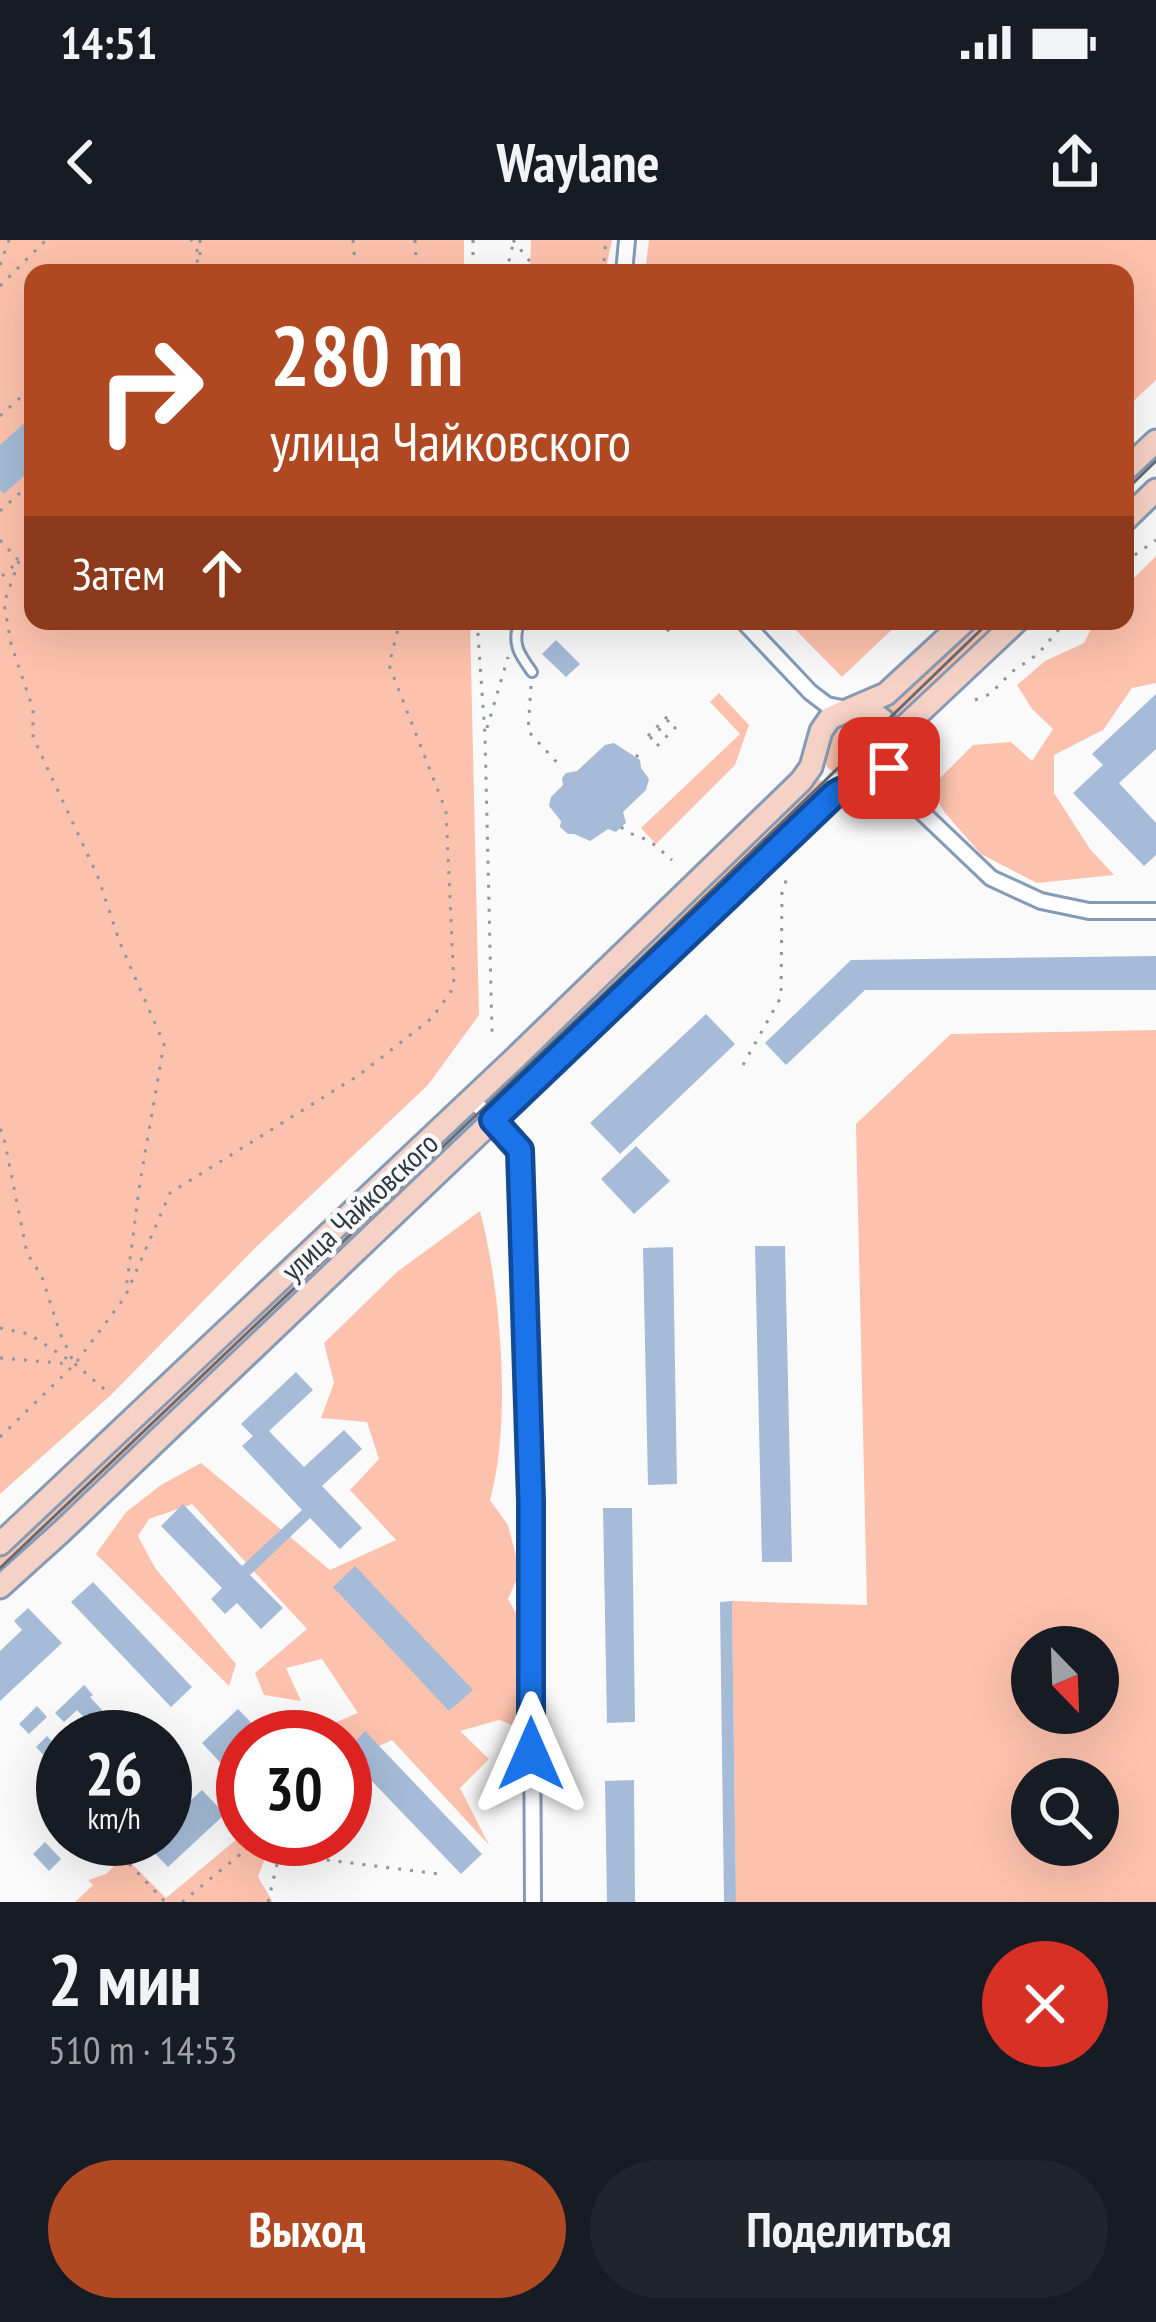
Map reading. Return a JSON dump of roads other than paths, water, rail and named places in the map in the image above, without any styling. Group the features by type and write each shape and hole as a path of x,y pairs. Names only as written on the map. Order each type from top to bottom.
{"main road":[{"path":"1134,462 1156,441"},
{"path":"1134,511 1156,490"},
{"name":"улица Чайковского","path":"0,1544 472,1100 806,776 830,718 886,694 954,630"},
{"path":"818,738 820,761 828,774 853,788 886,772 901,730 1007,630"},
{"path":"852,708 887,723 894,745"},
{"name":"улица Чайковского","path":"0,1586 853,788"}],"street":[{"path":"751,630 810,692 827,705 852,708"},
{"path":"810,692 818,714 818,738"},
{"path":"894,745 896,775 907,798"},
{"path":"853,788 886,784 991,878 1041,901 1089,910 1156,911"},
{"path":"472,1100 520,1150 531,1501 533,1902"}],"lane":[{"path":"516,630 516,645 532,673"}],"tram line":[{"path":"1134,482 1156,461"},
{"path":"0,1568 981,630"}]}
